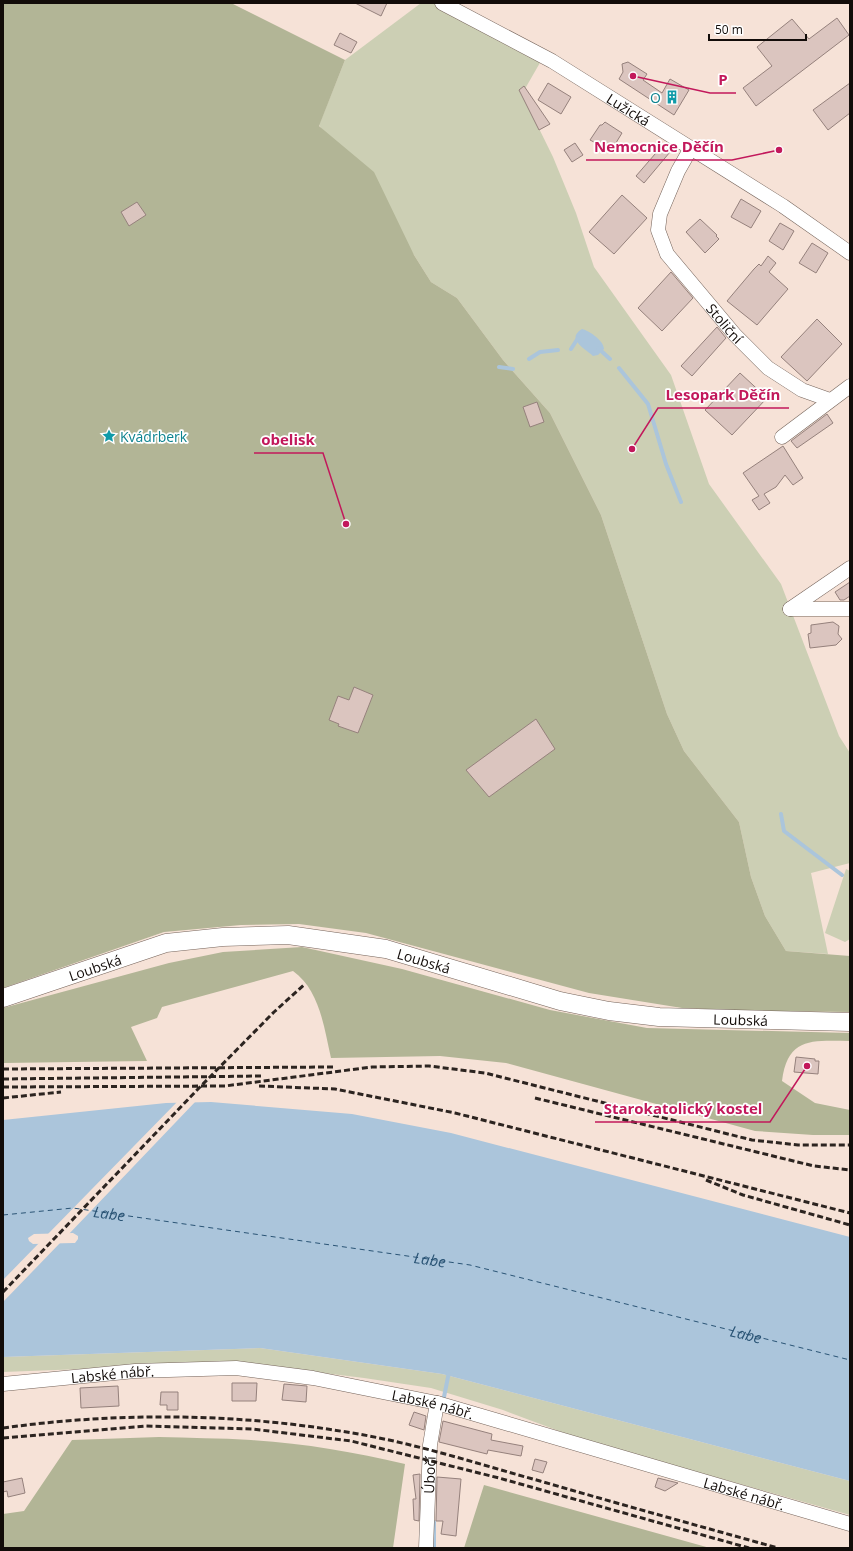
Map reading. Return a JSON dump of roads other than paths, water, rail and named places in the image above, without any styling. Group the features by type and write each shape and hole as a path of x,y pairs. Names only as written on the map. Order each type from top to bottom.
{"main road":[{"name":"Loubská","path":"3,998 166,944 223,937 288,935 386,949 560,1000 609,1011 659,1017 850,1022"}],"street":[{"name":"Lužická","path":"442,3 552,61 783,206 850,253"},
{"name":"Stoliční","path":"691,148 678,171 660,214 658,230 667,254 736,335 768,368 802,390 830,400"},
{"path":"782,437 850,386"},
{"path":"850,568 790,609 850,609"},
{"name":"Labské nábř.","path":"3,1384 135,1371 236,1368 313,1378 437,1403 850,1524"},
{"name":"Úbočí","path":"426,1548 430,1445 437,1403"}],"water":[{"path":"582,329 592,334 602,343 604,349 598,355 593,356 578,344 576,336"},
{"name":"Labe","path":"211,1102 352,1114 451,1133 850,1237 850,1481 442,1374 260,1348 3,1357 3,1120 166,1103","holes":["73,1233 78,1236 75,1243 33,1244 28,1238 34,1234"]}],"waterway":[{"path":"571,349 578,338"},
{"path":"598,348 610,359"},
{"path":"529,359 540,352 558,350"},
{"path":"499,367 513,369"},
{"path":"619,368 648,404 666,464 681,502"},
{"path":"781,814 784,831 842,875"},
{"path":"443,1402 449,1372"},
{"path":"434,1522 434,1548"}],"railway":[{"path":"3,1292 199,1088 274,1012 305,984"},
{"path":"3,1087 225,1086 372,1067 429,1066 485,1073 752,1140 798,1145 850,1145"},
{"path":"3,1069 333,1067"},
{"path":"3,1079 261,1076"},
{"path":"259,1086 335,1089 455,1113 850,1213"},
{"path":"3,1098 61,1092"},
{"path":"535,1098 814,1166 850,1170"},
{"path":"706,1180 743,1195 850,1225"},
{"path":"3,1428 90,1419 134,1417 221,1418 309,1426 376,1437 446,1454 778,1548"},
{"path":"3,1438 146,1426 252,1429 351,1441 499,1478 749,1548"}],"place":[{"name":"P","path":"633,76"},
{"name":"O","path":"672,97"},
{"name":"Nemocnice Děčín","path":"779,150"},
{"name":"Kvádrberk","path":"109,436"},
{"name":"Lesopark Děčín","path":"632,449"},
{"name":"obelisk","path":"346,524"},
{"name":"Starokatolický kostel","path":"807,1066"}]}
